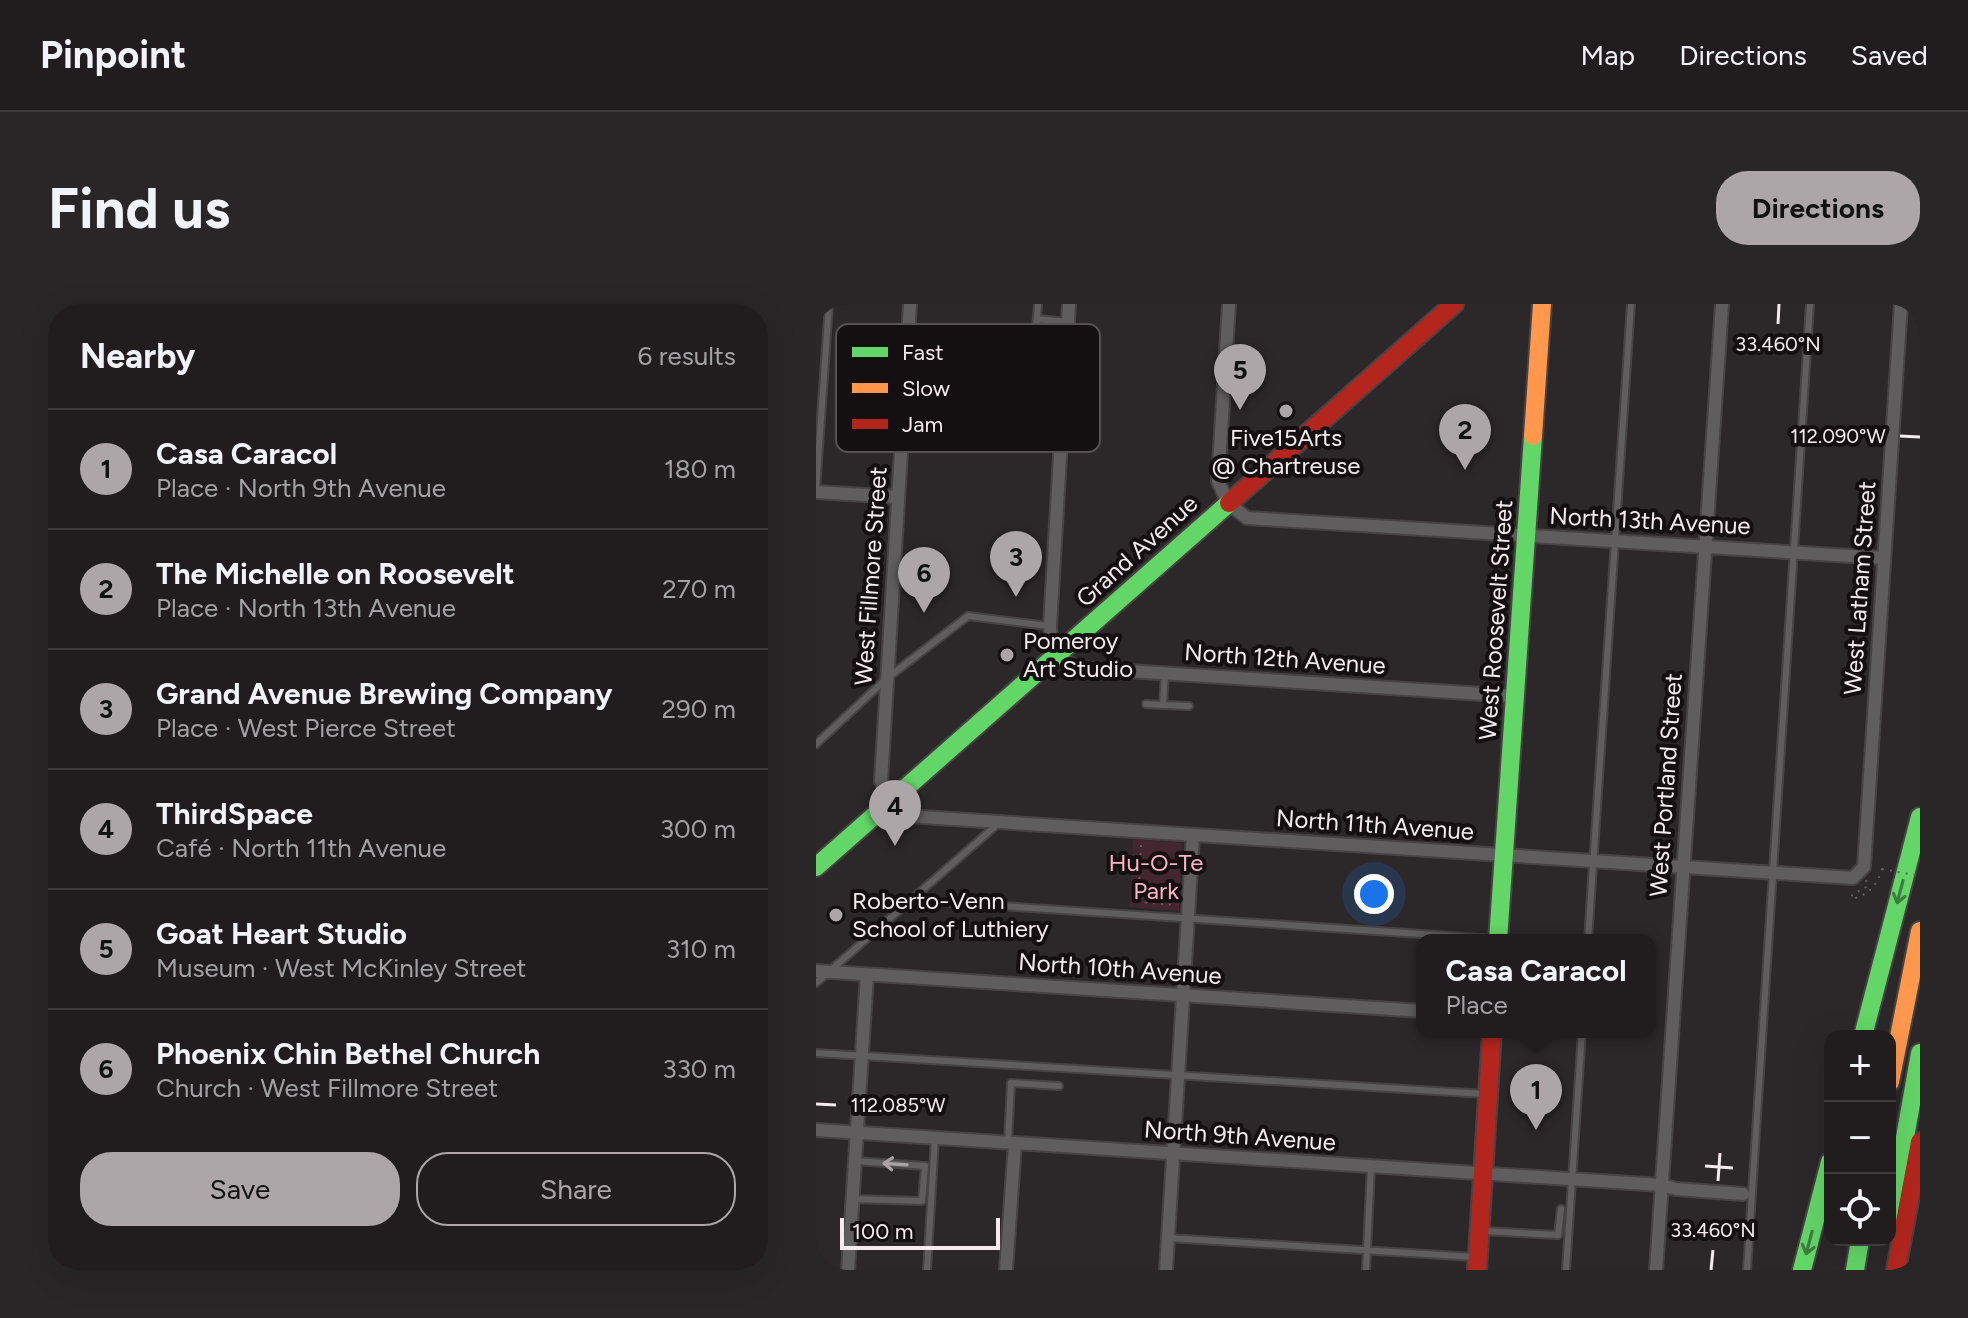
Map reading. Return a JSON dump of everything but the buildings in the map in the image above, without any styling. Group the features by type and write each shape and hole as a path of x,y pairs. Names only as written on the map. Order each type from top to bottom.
{"main road":[{"name":"Grand Avenue","path":"816,867 1454,304"},
{"name":"West Roosevelt Street","path":"1498,934 1542,304"},
{"path":"1865,1030 1920,817"},
{"path":"1896,1052 1920,931"},
{"path":"1477,1263 1492,1038"},
{"path":"1896,1188 1920,1053"},
{"path":"1896,1270 1920,1142"},
{"path":"1802,1270 1827,1174"},
{"path":"1855,1270 1859,1246"},
{"path":"1883,1270 1887,1246"}],"street":[{"name":"West Fillmore Street","path":"909,324 910,304"},
{"path":"1068,322 1069,304"},
{"path":"1228,503 1218,481 1229,304"},
{"name":"West Portland Street","path":"1656,1270 1722,304"},
{"name":"West Latham Street","path":"1866,878 1864,867 1901,304"},
{"name":"West Fillmore Street","path":"892,801 881,781 901,452"},
{"path":"1059,652 1050,635 1050,626 1060,452"},
{"path":"816,491 898,497"},
{"name":"North 13th Avenue","path":"1228,503 1247,518 1883,558"},
{"name":"North 12th Avenue","path":"1059,652 1081,668 1514,696"},
{"name":"North 11th Avenue","path":"892,801 907,816 1866,878"},
{"path":"1166,1270 1193,835"},
{"name":"North 10th Avenue","path":"822,972 1416,1011"},
{"path":"848,1270 867,975"},
{"name":"North 9th Avenue","path":"816,1130 1573,1180 1661,1185 1678,1182 1743,1190"},
{"path":"1006,1270 1011,1142"}],"lane":[{"path":"816,491 829,304"},
{"path":"1037,324 1038,304"},
{"path":"1588,934 1631,304"},
{"path":"1747,1270 1810,304"},
{"path":"1037,319 1068,322"},
{"path":"816,744 886,679 968,616 1050,626"},
{"path":"1163,705 1165,673"},
{"path":"1146,704 1189,706"},
{"path":"816,983 822,972 913,900 1000,822"},
{"path":"913,900 1424,934"},
{"path":"1566,1270 1582,1038"},
{"path":"816,1053 1488,1094"},
{"path":"1011,1142 1011,1083 1059,1086"},
{"path":"927,1270 935,1138"},
{"path":"852,1199 922,1201 925,1166 855,1161"},
{"path":"1366,1270 1371,1167"},
{"path":"1480,1231 1558,1235 1561,1209"},
{"path":"1168,1238 1368,1250 1477,1263"}],"path":[{"path":"1141,845 1138,902 1177,905"},
{"path":"1875,869 1920,876"},
{"path":"1866,878 1868,886 1852,895 1852,899 1868,893 1875,886 1882,869"}],"green space":[{"name":"Hu-O-Te Park","path":"1133,839 1182,843 1179,911 1129,907"}],"traffic: fast":[{"path":"1498,934 1533,436"},
{"path":"816,867 1229,503"},
{"path":"1865,1030 1920,817"},
{"path":"1896,1188 1920,1053"},
{"path":"1802,1270 1827,1174"},
{"path":"1855,1270 1859,1246"}],"traffic: slow":[{"path":"1533,436 1542,304"},
{"path":"1896,1052 1920,931"}],"traffic: jam":[{"path":"1229,503 1454,304"},
{"path":"1477,1270 1492,1038"},
{"path":"1896,1270 1920,1142"}],"place":[{"name":"Goat Heart Studio","path":"1240,410"},
{"name":"Five15Arts @ Chartreuse","path":"1286,411"},
{"name":"The Michelle on Roosevelt","path":"1465,470"},
{"name":"Grand Avenue Brewing Company","path":"1016,597"},
{"name":"Phoenix Chin Bethel Church","path":"924,613"},
{"name":"Pomeroy Art Studio","path":"1007,655"},
{"name":"ThirdSpace","path":"895,846"},
{"name":"Roberto-Venn School of Luthiery","path":"836,915"},
{"name":"Casa Caracol","path":"1536,1130"}]}
